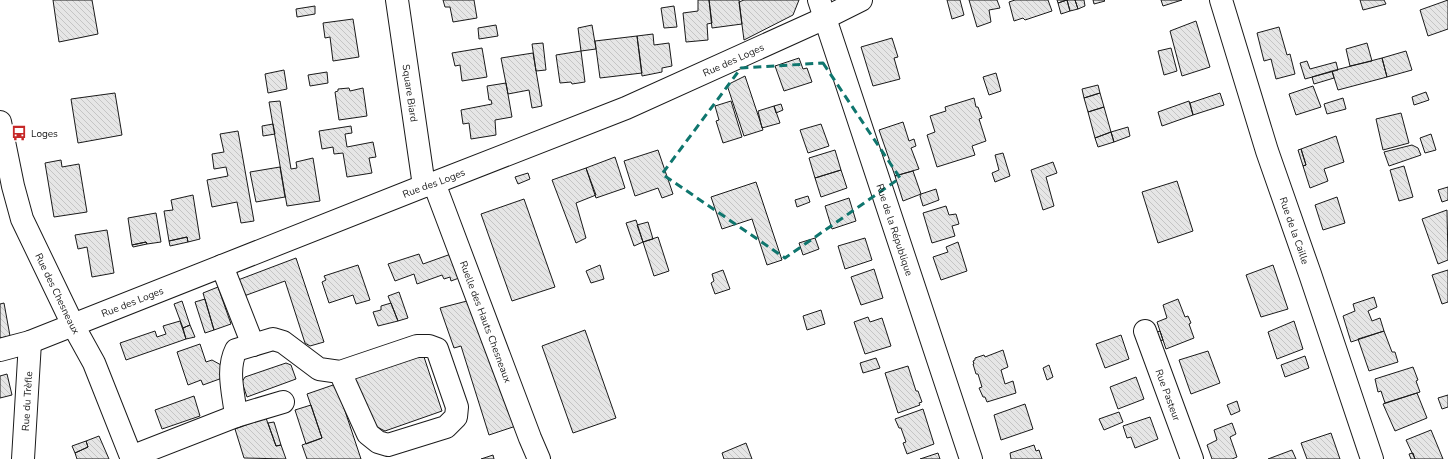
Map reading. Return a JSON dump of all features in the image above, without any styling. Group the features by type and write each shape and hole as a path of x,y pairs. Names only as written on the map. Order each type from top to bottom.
{"street":[{"name":"Square Biard","path":"398,0 429,185"},
{"name":"Rue des Loges","path":"0,350 30,342 626,108 822,9 861,0"},
{"name":"Rue de la Caille","path":"1221,0 1266,151 1310,274 1372,459"},
{"name":"Rue de la République","path":"822,9 971,459"},
{"name":"Rue des Chesneaux","path":"0,122 13,186 22,219 73,325 94,363 131,458"},
{"name":"Ruelle des Hauts Chesneaux","path":"429,185 539,459"},
{"path":"222,266 253,345"},
{"name":"Rue Pasteur","path":"1145,331 1192,459"},
{"path":"236,416 231,370 232,358 236,350 273,339 283,342 319,369 340,372 417,346 428,346 437,349 457,407 456,417 446,427 388,444 378,442 368,434 340,372"},
{"name":"Rue du Trèfle","path":"23,459 30,342"},
{"path":"131,458 236,416 283,402"}],"highlighted area":[{"path":"823,63 900,178 785,258 662,174 741,68"}],"building":[{"path":"53,0 92,0 98,34 59,42"},
{"path":"443,0 474,0 477,18 453,22 450,7 445,7"},
{"path":"698,0 709,0 712,23 707,24 708,40 686,42 683,13 698,11"},
{"path":"709,0 739,0 742,24 712,28"},
{"path":"744,0 799,0 793,15 744,40 739,2"},
{"path":"947,0 960,0 964,15 952,19"},
{"path":"969,0 997,0 1000,8 989,10 991,22 977,27"},
{"path":"1015,0 1048,0 1052,11 1025,20 1023,18 1014,21 1009,2"},
{"path":"1057,0 1067,0 1058,3"},
{"path":"1067,0 1075,0 1078,9 1070,11"},
{"path":"1067,0 1070,11 1061,14 1058,3"},
{"path":"1075,0 1084,0 1085,6 1078,9"},
{"path":"1093,0 1104,0 1105,1 1094,4"},
{"path":"1161,0 1182,0 1163,6"},
{"path":"1360,0 1384,0 1386,4 1363,10"},
{"path":"1448,0 1448,29 1428,36 1420,10"},
{"path":"315,6 315,14 297,17 296,9"},
{"path":"674,6 677,27 664,28 661,8"},
{"path":"353,19 359,57 333,61 330,37 325,38 323,23"},
{"path":"1196,21 1210,67 1182,76 1170,31"},
{"path":"496,25 498,36 479,39 478,28"},
{"path":"592,25 596,49 581,51 578,28"},
{"path":"1279,27 1287,55 1290,54 1295,74 1276,79 1271,59 1264,61 1257,33"},
{"path":"653,34 654,45 669,43 672,66 662,68 662,72 642,76 637,36"},
{"path":"637,36 642,73 600,78 595,41"},
{"path":"892,38 898,57 894,58 900,79 873,86 861,47"},
{"path":"543,43 546,70 536,71 532,44"},
{"path":"1367,43 1372,61 1350,66 1346,49"},
{"path":"482,48 487,77 462,81 460,65 455,66 452,53"},
{"path":"1171,48 1177,71 1164,75 1158,51"},
{"path":"581,51 585,82 572,84 571,82 560,83 556,55"},
{"path":"1406,51 1412,70 1387,77 1382,58"},
{"path":"533,53 542,106 532,108 529,90 508,94 501,58"},
{"path":"799,58 803,69 807,68 812,82 784,91 775,66"},
{"path":"1382,58 1387,77 1338,90 1332,71"},
{"path":"1307,61 1310,69 1336,62 1338,70 1305,79 1300,63"},
{"path":"284,70 287,89 268,93 265,74"},
{"path":"1332,71 1334,78 1314,84 1312,77"},
{"path":"327,72 328,83 310,86 308,75"},
{"path":"996,73 1001,91 989,95 983,77"},
{"path":"745,76 763,130 744,136 727,85"},
{"path":"506,83 512,117 495,120 496,135 471,139 469,123 463,124 461,110 492,104 491,100 489,100 487,86"},
{"path":"1098,85 1100,93 1084,98 1082,89"},
{"path":"1313,86 1321,107 1296,115 1289,94"},
{"path":"349,88 350,91 363,88 367,116 339,120 335,92 338,91 338,89"},
{"path":"1426,92 1429,100 1414,105 1412,97"},
{"path":"115,93 122,135 78,143 71,99"},
{"path":"1100,93 1104,107 1088,112 1084,98"},
{"path":"1220,93 1224,105 1193,115 1190,103"},
{"path":"974,98 976,107 978,107 982,118 979,119 986,141 972,146 975,155 937,167 927,135 935,132 930,116 946,111 945,107"},
{"path":"1343,98 1346,109 1327,114 1324,104"},
{"path":"280,101 291,169 297,168 296,162 313,158 320,201 287,206 269,102"},
{"path":"731,101 742,137 723,143 716,121 719,120 715,106"},
{"path":"1189,101 1193,115 1162,126 1158,112"},
{"path":"781,104 783,110 776,113 774,106"},
{"path":"774,106 780,123 762,128 758,111"},
{"path":"1104,107 1111,132 1095,138 1088,112"},
{"path":"1401,113 1409,143 1383,150 1376,119"},
{"path":"903,122 909,141 914,139 916,146 911,148 919,169 895,176 879,130"},
{"path":"273,124 275,134 263,136 262,126"},
{"path":"821,124 829,146 808,153 800,130"},
{"path":"351,126 352,133 345,134 347,147 373,142 376,157 369,158 372,173 347,177 343,153 334,154 333,147 322,149 319,131"},
{"path":"1128,127 1130,136 1114,142 1111,132"},
{"path":"238,131 254,221 241,223 237,202 212,207 207,180 228,176 226,167 214,169 212,154 224,152 220,134"},
{"path":"1111,132 1114,142 1098,147 1095,138"},
{"path":"1431,134 1436,150 1425,153 1420,138"},
{"path":"1336,136 1344,162 1324,169 1328,181 1310,188 1303,166 1306,165 1301,149"},
{"path":"1412,145 1418,148 1421,155 1389,166 1384,152"},
{"path":"1301,149 1306,165 1303,166 1298,150"},
{"path":"658,150 673,194 662,198 658,188 635,196 624,161"},
{"path":"835,150 841,170 815,178 809,158"},
{"path":"1003,153 1010,176 995,182 992,173 999,170 995,155"},
{"path":"615,157 625,188 596,198 586,168"},
{"path":"61,160 62,167 79,164 87,212 54,217 45,163"},
{"path":"1053,162 1057,173 1046,177 1054,206 1043,210 1031,170"},
{"path":"1404,166 1413,197 1399,201 1390,170"},
{"path":"280,167 285,197 256,202 250,172"},
{"path":"586,168 596,195 576,203 586,238 576,243 552,180"},
{"path":"841,170 847,188 821,197 815,178"},
{"path":"913,171 921,194 903,201 895,176"},
{"path":"528,173 530,179 518,184 515,177"},
{"path":"1177,181 1193,231 1158,243 1142,192"},
{"path":"756,182 782,260 767,265 752,219 722,229 711,197"},
{"path":"1448,187 1448,200 1442,202 1438,190"},
{"path":"936,189 939,200 923,206 920,196 921,194"},
{"path":"193,195 200,239 188,242 187,237 169,241 164,211 173,210 171,200"},
{"path":"808,196 810,202 797,207 795,200"},
{"path":"1337,197 1345,223 1323,230 1315,205"},
{"path":"849,198 856,221 832,229 825,206"},
{"path":"524,199 555,287 512,301 481,214"},
{"path":"946,206 949,215 956,214 959,224 952,226 955,236 932,243 923,213"},
{"path":"1447,210 1448,260 1438,264 1422,219"},
{"path":"156,213 161,242 147,244 146,242 132,245 128,218"},
{"path":"636,220 643,242 634,246 626,223"},
{"path":"648,222 653,239 643,242 637,225"},
{"path":"107,230 114,273 92,277 87,247 78,249 75,235"},
{"path":"187,237 188,242 170,246 169,241"},
{"path":"658,237 669,271 654,276 643,242"},
{"path":"815,238 819,249 803,255 799,243"},
{"path":"865,238 872,260 845,269 838,246"},
{"path":"146,242 147,244 133,247 132,245"},
{"path":"958,242 967,271 941,280 933,257 948,252 946,247"},
{"path":"419,254 423,264 451,254 459,278 451,281 450,277 444,279 442,275 417,284 414,274 395,281 388,264"},
{"path":"296,258 324,342 310,346 305,343 285,281 244,296 238,280"},
{"path":"358,265 370,300 356,304 353,295 329,303 322,282 326,280 324,276"},
{"path":"600,265 604,279 591,283 586,271"},
{"path":"1273,265 1288,309 1261,317 1246,275"},
{"path":"874,269 883,298 861,305 851,277"},
{"path":"723,270 730,289 715,294 711,283 714,281 712,274"},
{"path":"1448,270 1448,302 1442,304 1432,275"},
{"path":"218,287 231,324 214,330 203,293"},
{"path":"399,292 408,318 398,321 388,296"},
{"path":"1374,297 1377,307 1368,311 1372,321 1380,318 1384,331 1351,342 1343,316 1355,311 1353,304"},
{"path":"205,299 214,330 205,333 195,302"},
{"path":"1178,299 1185,317 1188,316 1191,323 1189,324 1194,338 1166,349 1157,322 1167,318 1163,305"},
{"path":"182,301 190,325 183,328 174,304"},
{"path":"467,301 519,425 489,435 461,346 454,348 440,308"},
{"path":"4,303 10,336 0,338 0,304"},
{"path":"391,303 398,321 378,326 373,312 381,310 381,306"},
{"path":"821,310 825,324 807,330 803,316"},
{"path":"868,317 870,322 882,318 891,346 865,354 854,322"},
{"path":"180,321 186,339 126,360 120,343 155,331 157,337 166,334 163,326"},
{"path":"1294,321 1303,349 1277,359 1268,332"},
{"path":"190,325 195,337 186,339 183,328"},
{"path":"585,330 616,418 573,433 542,346"},
{"path":"1160,331 1163,340 1158,342 1155,333"},
{"path":"1384,331 1392,352 1395,352 1398,362 1369,371 1358,339"},
{"path":"1121,335 1129,359 1105,368 1096,344"},
{"path":"200,344 206,362 212,360 221,365 225,377 203,385 201,380 188,385 177,352"},
{"path":"1003,350 1008,367 1001,370 1005,384 1013,381 1016,393 987,402 979,388 982,387 978,374 976,374 973,361 975,358 984,355 985,357"},
{"path":"1208,351 1220,383 1191,394 1179,360"},
{"path":"423,354 442,411 385,431 371,424 355,378"},
{"path":"1305,356 1309,368 1285,377 1281,365"},
{"path":"876,358 880,368 863,373 860,363"},
{"path":"286,363 291,365 296,379 247,397 242,382 245,377"},
{"path":"1049,365 1053,377 1047,380 1043,368"},
{"path":"908,366 916,391 918,391 922,402 919,403 920,405 898,413 885,373"},
{"path":"1413,367 1418,380 1416,381 1420,392 1385,403 1381,391 1378,392 1375,379"},
{"path":"7,374 12,395 0,398 0,376"},
{"path":"1136,377 1144,399 1118,409 1110,387"},
{"path":"336,384 361,459 307,459 302,445 322,438 307,394"},
{"path":"1417,393 1427,418 1395,431 1383,404"},
{"path":"1448,395 1448,407 1442,409 1438,398"},
{"path":"194,396 200,416 162,429 155,410"},
{"path":"1237,401 1240,411 1231,415 1227,405"},
{"path":"1025,404 1033,429 1001,440 994,415"},
{"path":"311,405 322,438 306,444 295,410"},
{"path":"923,409 934,444 907,454 903,443 906,442 901,428 899,428 895,419"},
{"path":"1119,412 1123,422 1104,430 1099,419"},
{"path":"1150,417 1158,439 1135,448 1131,437 1127,438 1123,426"},
{"path":"266,418 276,446 281,445 286,459 244,458 235,429"},
{"path":"274,422 281,445 276,446 268,423"},
{"path":"1232,423 1236,434 1230,437 1237,457 1232,459 1212,459 1207,445 1217,440 1214,430"},
{"path":"1431,430 1443,459 1415,459 1406,440"},
{"path":"1331,433 1340,459 1307,459 1301,443"},
{"path":"99,436 109,459 77,459 75,453 88,447 86,441"},
{"path":"86,441 88,447 75,453 72,446"},
{"path":"746,443 752,459 724,459 722,453"},
{"path":"1034,445 1036,451 1039,450 1042,459 1011,459 1010,453"},
{"path":"1292,450 1296,459 1268,459"},
{"path":"938,453 940,459 920,459"},
{"path":"1413,453 1415,459 1411,459 1409,454"},
{"path":"493,455 494,459 481,459"}],"place":[{"name":"Loges","path":"19,133"}]}
